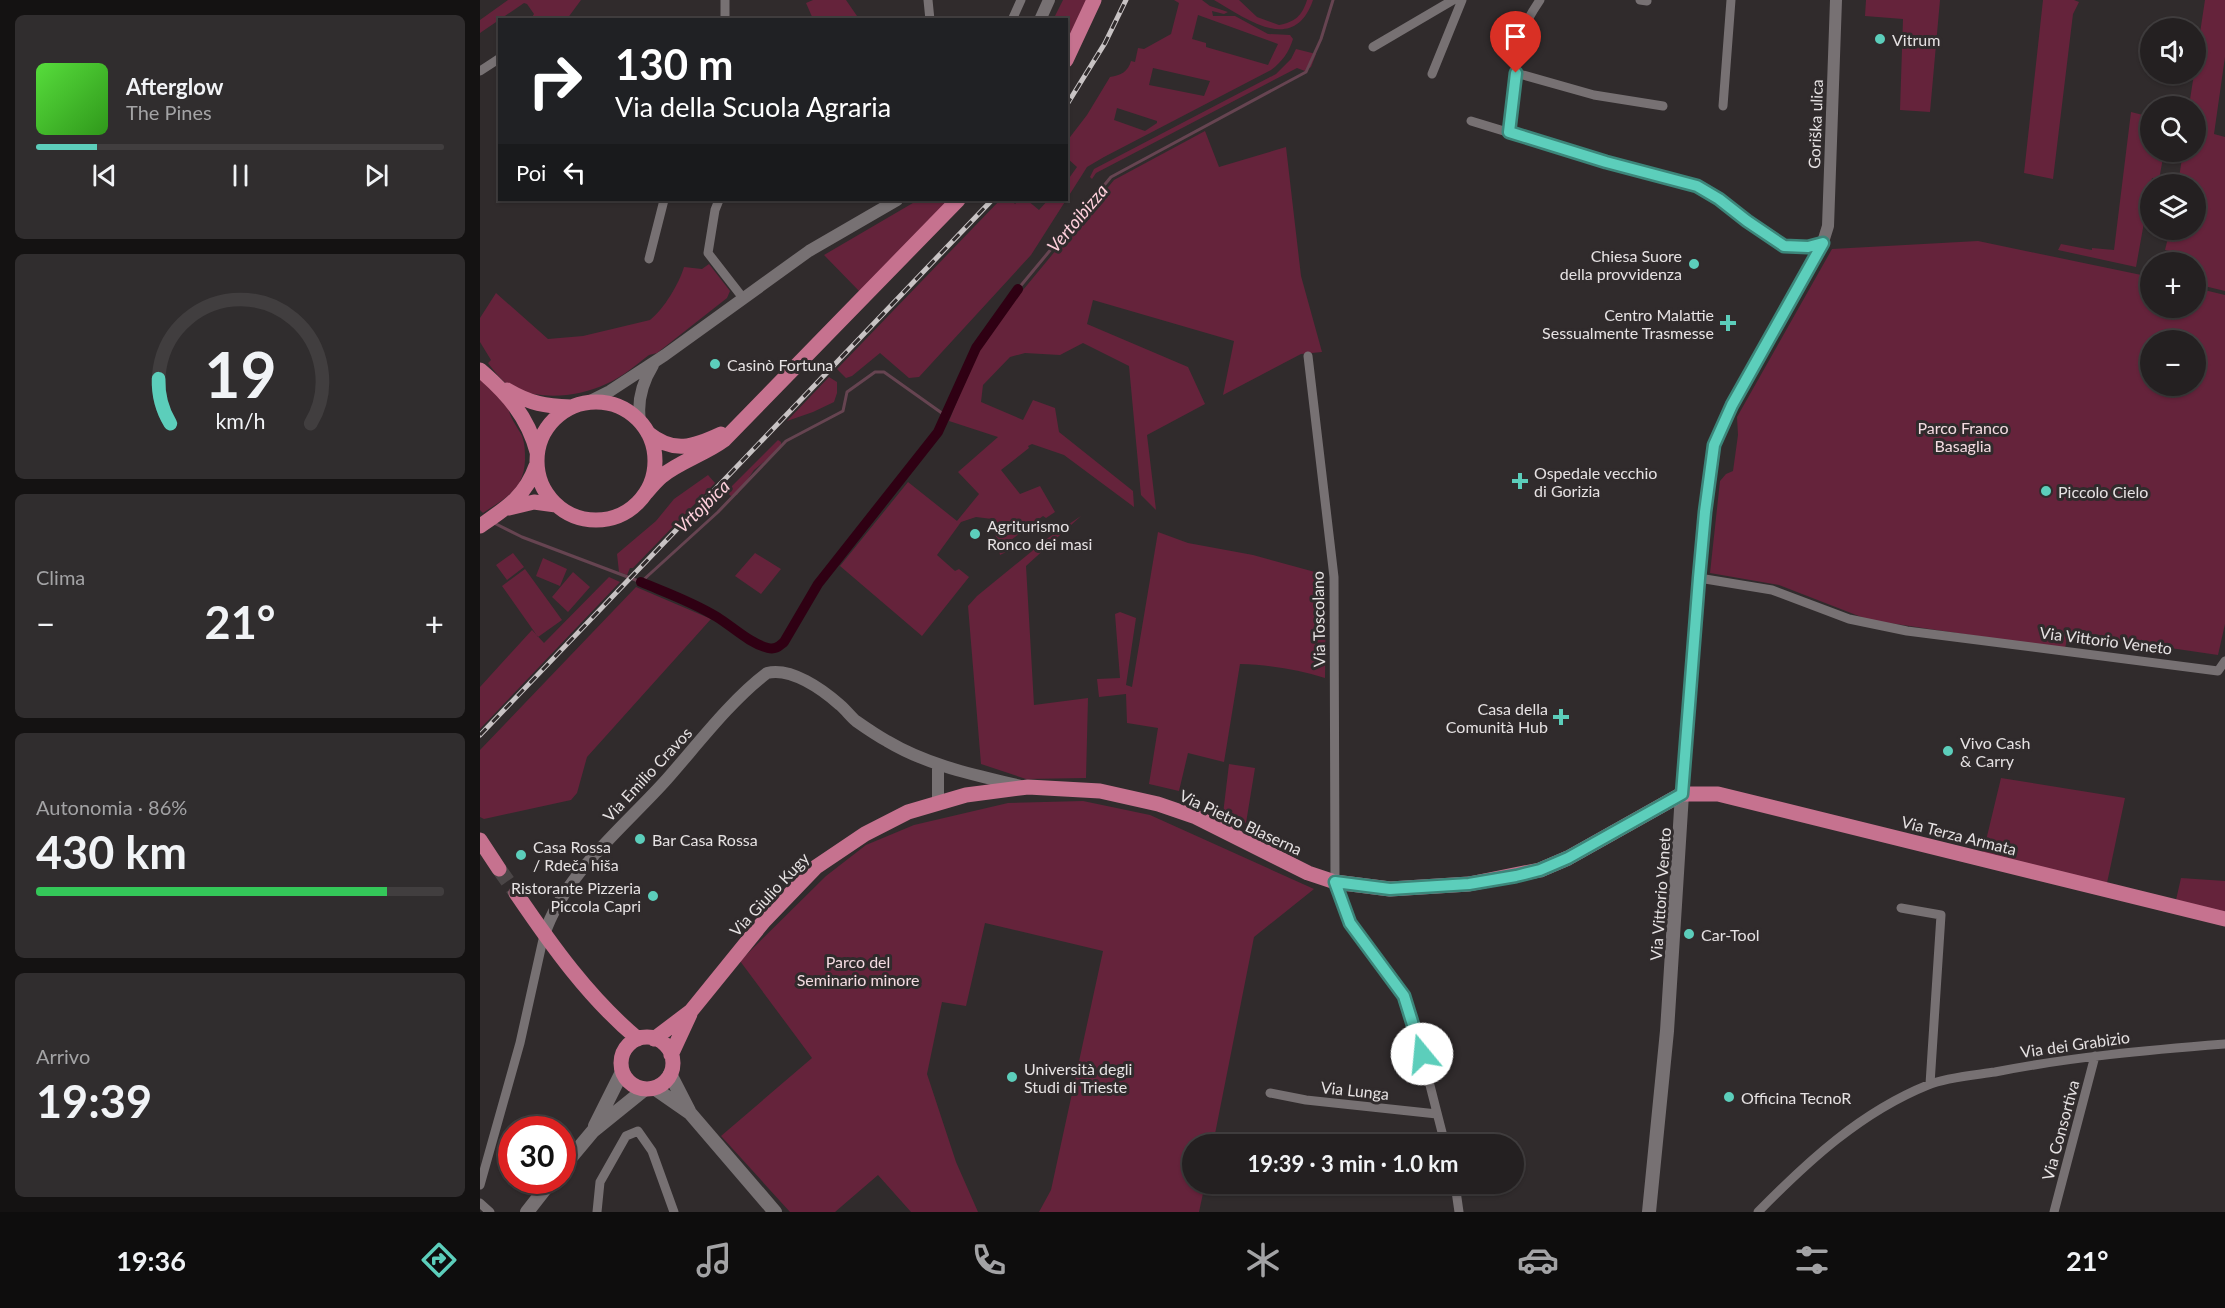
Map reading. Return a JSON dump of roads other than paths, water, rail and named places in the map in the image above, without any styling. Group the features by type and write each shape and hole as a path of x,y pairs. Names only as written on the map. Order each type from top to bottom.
{"main road":[{"path":"1068,56 1094,0"},
{"path":"480,370 517,407 527,422 537,459 540,481 546,494 567,513 581,519 609,519 624,513 636,504 673,468 710,450 724,440 957,201"},
{"path":"494,382 524,400 543,406 600,402 614,405 628,411 659,442 681,447 708,440 740,425"},
{"path":"491,519 525,491 537,459 541,438 549,425 578,405"},
{"path":"644,427 654,448 655,466 652,480 645,493"},
{"path":"491,519 534,502 556,505"},
{"name":"Via Pietro Blaserna","path":"1028,787 1100,791 1158,804 1196,817 1308,873 1335,882 1390,889 1469,884 1540,870 1568,858 1682,794"},
{"name":"Via Giulio Kugy","path":"654,1039 691,1011 764,921 816,867 865,834 908,812 966,795 1028,787"},
{"name":"Via Terza Armata","path":"1682,794 1718,794 2225,919"},
{"name":"Via Vittorio Veneto","path":"1649,1212 1667,1031 1682,794"},
{"path":"480,840 499,869"},
{"path":"516,893 544,935 610,1016 638,1039"},
{"name":"Via Giulio Kugy","path":"671,1055 691,1011"},
{"path":"610,1016 623,1052"},
{"path":"592,1131 649,1089 663,1083 670,1074 673,1066 671,1055 666,1047 654,1039 638,1039 629,1044 623,1052 622,1072 627,1080 635,1087 649,1089 690,1113"},
{"path":"576,1151 592,1131 622,1072"},
{"path":"670,1074 690,1113 775,1212"},
{"path":"526,1212 541,1194"}],"street":[{"path":"725,0 725,18"},
{"path":"928,0 930,18"},
{"path":"1013,18 1021,0"},
{"path":"1041,18 1049,0"},
{"path":"1373,47 1453,0"},
{"path":"1432,74 1462,0"},
{"path":"1509,132 1516,73 1516,51 1520,33 1540,0"},
{"path":"1723,106 1731,0"},
{"name":"Goriška ulica","path":"1822,245 1828,226 1836,0"},
{"path":"480,71 498,59"},
{"path":"1516,73 1594,95 1664,106"},
{"path":"1471,120 1606,162 1697,186 1784,246 1822,245"},
{"path":"649,259 664,201"},
{"path":"719,201 708,253 743,298"},
{"path":"578,405 610,391 808,251 895,201"},
{"name":"Via Vittorio Veneto","path":"1682,794 1705,512 1714,445 1732,405 1822,245"},
{"name":"Via Toscolano","path":"1308,356 1334,577 1335,882"},
{"path":"644,427 638,411 641,388 655,361"},
{"name":"Via Vittorio Veneto","path":"1699,578 1772,590 1849,619 1907,631 2217,671 2225,661"},
{"name":"Via Pietro Blaserna","path":"767,673 777,670 822,691 855,719 888,742 938,766 1028,787"},
{"name":"Via Emilio Cravos","path":"544,935 556,906 589,862 717,722 767,673"},
{"path":"938,766 938,802"},
{"path":"1335,882 1350,923 1404,996 1422,1054 1442,1134"},
{"path":"1901,908 1941,915 1930,1084"},
{"path":"480,1185 520,1043 544,935"},
{"name":"Via dei Grabizio","path":"1758,1212 1798,1172 1863,1119 1930,1084 2042,1063 2225,1044"},
{"name":"Via Consortiva","path":"2054,1212 2095,1056"},
{"name":"Via Lunga","path":"1270,1093 1306,1100 1437,1114"},
{"path":"597,1212 600,1182 626,1136 638,1131 652,1151 674,1212"},
{"path":"1456,1194 1459,1212"},
{"path":"480,1203 490,1212"}],"waterway":[{"name":"Vertoibizza","path":"1018,289 1111,177 1306,72 1321,39 1333,0"},
{"name":"Vertoibizza","path":"641,582 708,612 761,646 773,648 781,645 818,584 938,432 976,348 1018,289"},
{"name":"Vrtojbica","path":"494,523 522,537 641,582 718,512 786,441 843,411 847,392 875,372 884,372 946,416"}],"tunnel":[{"path":"499,869 516,893"}],"railway":[{"path":"1068,103 1105,43 1126,0"},
{"path":"480,735 991,201"}],"place":[{"name":"Vitrum","path":"1880,39"},
{"name":"Chiesa Suore della provvidenza","path":"1694,264"},
{"name":"Centro Malattie Sessualmente Trasmesse","path":"1728,323"},
{"name":"Casinò Fortuna","path":"715,364"},
{"name":"Ospedale vecchio di Gorizia","path":"1520,481"},
{"name":"Piccolo Cielo","path":"2046,491"},
{"name":"Agriturismo Ronco dei masi","path":"975,534"},
{"name":"Casa della Comunità Hub","path":"1561,717"},
{"name":"Vivo Cash & Carry","path":"1948,751"},
{"name":"Bar Casa Rossa","path":"640,839"},
{"name":"Casa Rossa / Rdeča hiša","path":"521,855"},
{"name":"Ristorante Pizzeria Piccola Capri","path":"653,896"},
{"name":"Car-Tool","path":"1689,934"},
{"name":"Università degli Studi di Trieste","path":"1012,1077"},
{"name":"Officina TecnoR","path":"1729,1097"}],"park label":[{"name":"Parco Franco Basaglia","path":"1963,436"},
{"name":"Parco del Seminario minore","path":"858,970"}]}
